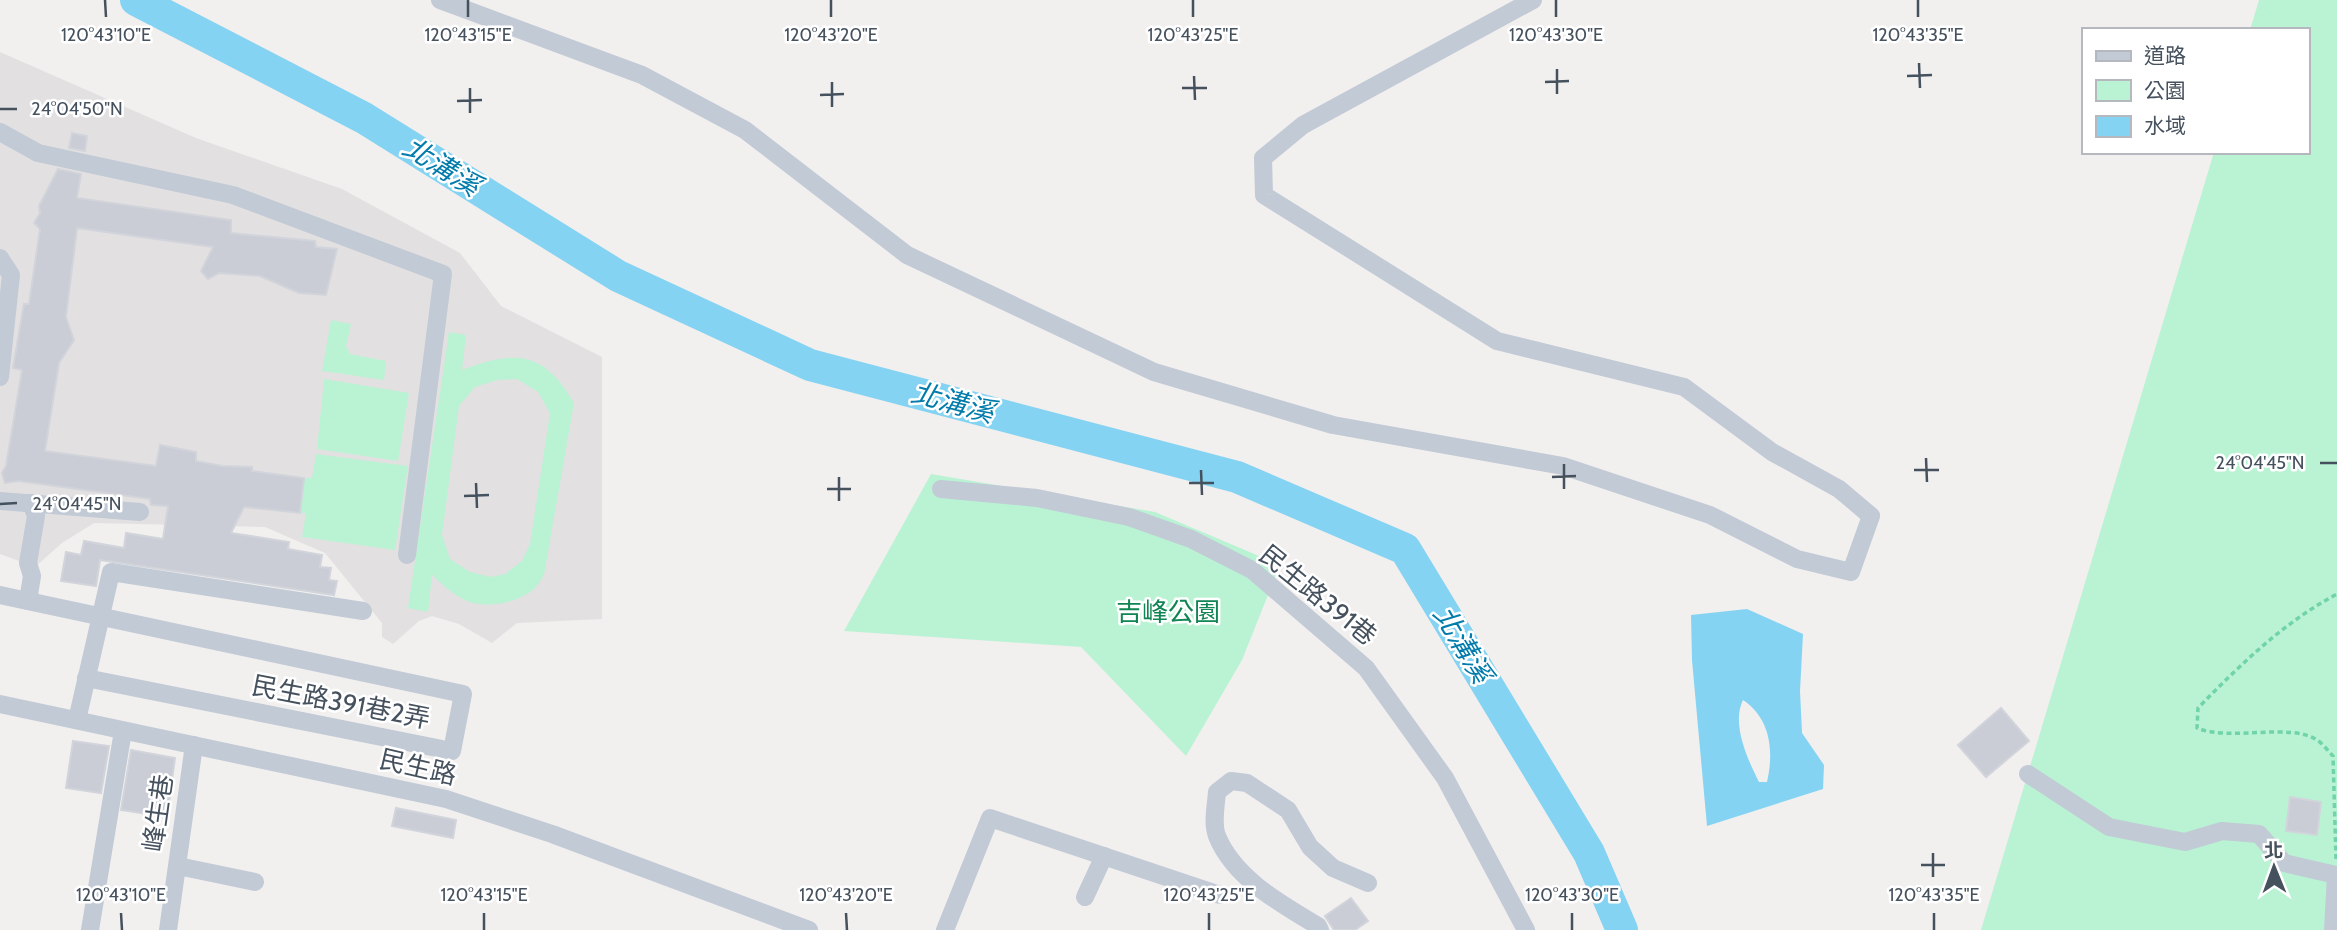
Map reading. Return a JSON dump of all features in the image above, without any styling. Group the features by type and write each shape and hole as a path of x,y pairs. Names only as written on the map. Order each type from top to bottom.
{"street":[{"path":"440,0 642,75 745,130 908,255 1154,372 1333,425 1563,466 1710,515 1797,559 1852,572 1871,516 1839,489 1772,452 1684,387 1497,341 1264,195 1263,158 1303,125 1533,0"},
{"path":"0,132 38,153 233,195 443,274 407,555"},
{"path":"0,258 11,275 0,377"},
{"name":"民生路391巷","path":"941,489 1037,498 1129,517 1192,539 1252,570 1366,668 1445,778 1526,930"},
{"path":"0,501 140,512"},
{"path":"28,601 32,576 29,563 36,516 31,503"},
{"path":"77,720 111,572 363,611"},
{"path":"0,595 99,616"},
{"name":"民生路391巷2弄","path":"86,678 452,751 463,694 99,616"},
{"name":"民生路","path":"0,704 446,799 552,834 809,930"},
{"path":"90,930 123,732"},
{"name":"峰生巷","path":"168,930 194,745"},
{"path":"2028,774 2109,827 2185,842 2222,831 2259,834 2284,863 2336,875 2333,930"},
{"path":"1320,930 1283,905 1236,867 1216,834 1217,792 1231,781 1247,783 1288,810 1310,847 1333,868 1368,883"},
{"path":"945,930 990,818 1220,895"},
{"path":"1085,897 1104,856"},
{"path":"178,866 255,882"}],"path":[{"path":"2336,875 2333,756 2316,739 2288,733 2210,733 2197,728 2198,708 2242,663 2311,608 2337,594"}],"shaded area":[{"path":"0,52 196,138 342,189 460,253 501,306 602,357 602,619 517,623 492,643 459,624 432,616 419,621 393,644 382,637 382,623 325,553 265,527 94,523 62,543 35,567 0,554"}],"green space":[{"path":"2259,0 2337,0 2337,930 1981,930 2213,154 2309,154 2309,28 2251,28"},
{"path":"331,320 351,324 346,346 350,354 386,361 384,380 322,371"},
{"path":"449,332 466,335 462,370 497,359 526,359 551,373 574,403 544,575 528,594 490,605 463,599 432,575 428,612 408,608","holes":["517,379 538,392 550,413 530,544 522,561 505,574 491,577 470,572 450,559 442,535 459,406 475,387 497,380"]},
{"path":"324,379 409,393 398,461 317,449"},
{"path":"316,454 408,466 395,550 302,537 306,513 300,513 304,478 312,478"},
{"name":"吉峰公園","path":"931,474 1155,512 1280,565 1242,660 1186,756 1081,647 844,631"}],"water":[{"path":"1747,609 1803,634 1800,691 1802,733 1824,765 1823,789 1707,826 1692,660 1691,615","holes":["1743,700 1760,716 1768,736 1770,759 1767,782 1759,782 1742,742 1739,720"]}],"building":[{"path":"72,133 87,136 85,151 69,148"},
{"path":"58,169 81,174 77,198 231,220 231,233 315,241 316,247 337,249 326,295 299,293 260,276 219,273 208,279 201,271 213,247 77,228 66,317 74,340 59,363 45,451 156,466 160,445 196,452 196,461 222,466 252,467 252,471 304,478 300,513 244,507 231,533 289,542 288,549 322,555 320,567 331,568 329,580 337,581 334,595 100,560 96,586 61,581 66,552 81,555 84,541 124,548 126,533 163,539 168,506 151,505 150,499 19,481 5,483 2,473 6,466 22,370 13,368 24,304 29,304 40,229 34,223 40,213 39,206"},
{"path":"2001,708 2029,741 1986,777 1958,745"},
{"path":"73,741 109,746 101,793 66,788"},
{"path":"131,750 175,758 167,817 121,810"},
{"path":"2290,797 2321,802 2317,835 2286,831"},
{"path":"396,808 456,820 453,838 392,826"},
{"path":"1351,898 1368,921 1355,930 1334,930 1325,916"}],"waterway":[{"name":"北溝溪","path":"136,0 364,118 618,276 810,365 1237,477 1405,549 1589,853 1622,930"}]}
